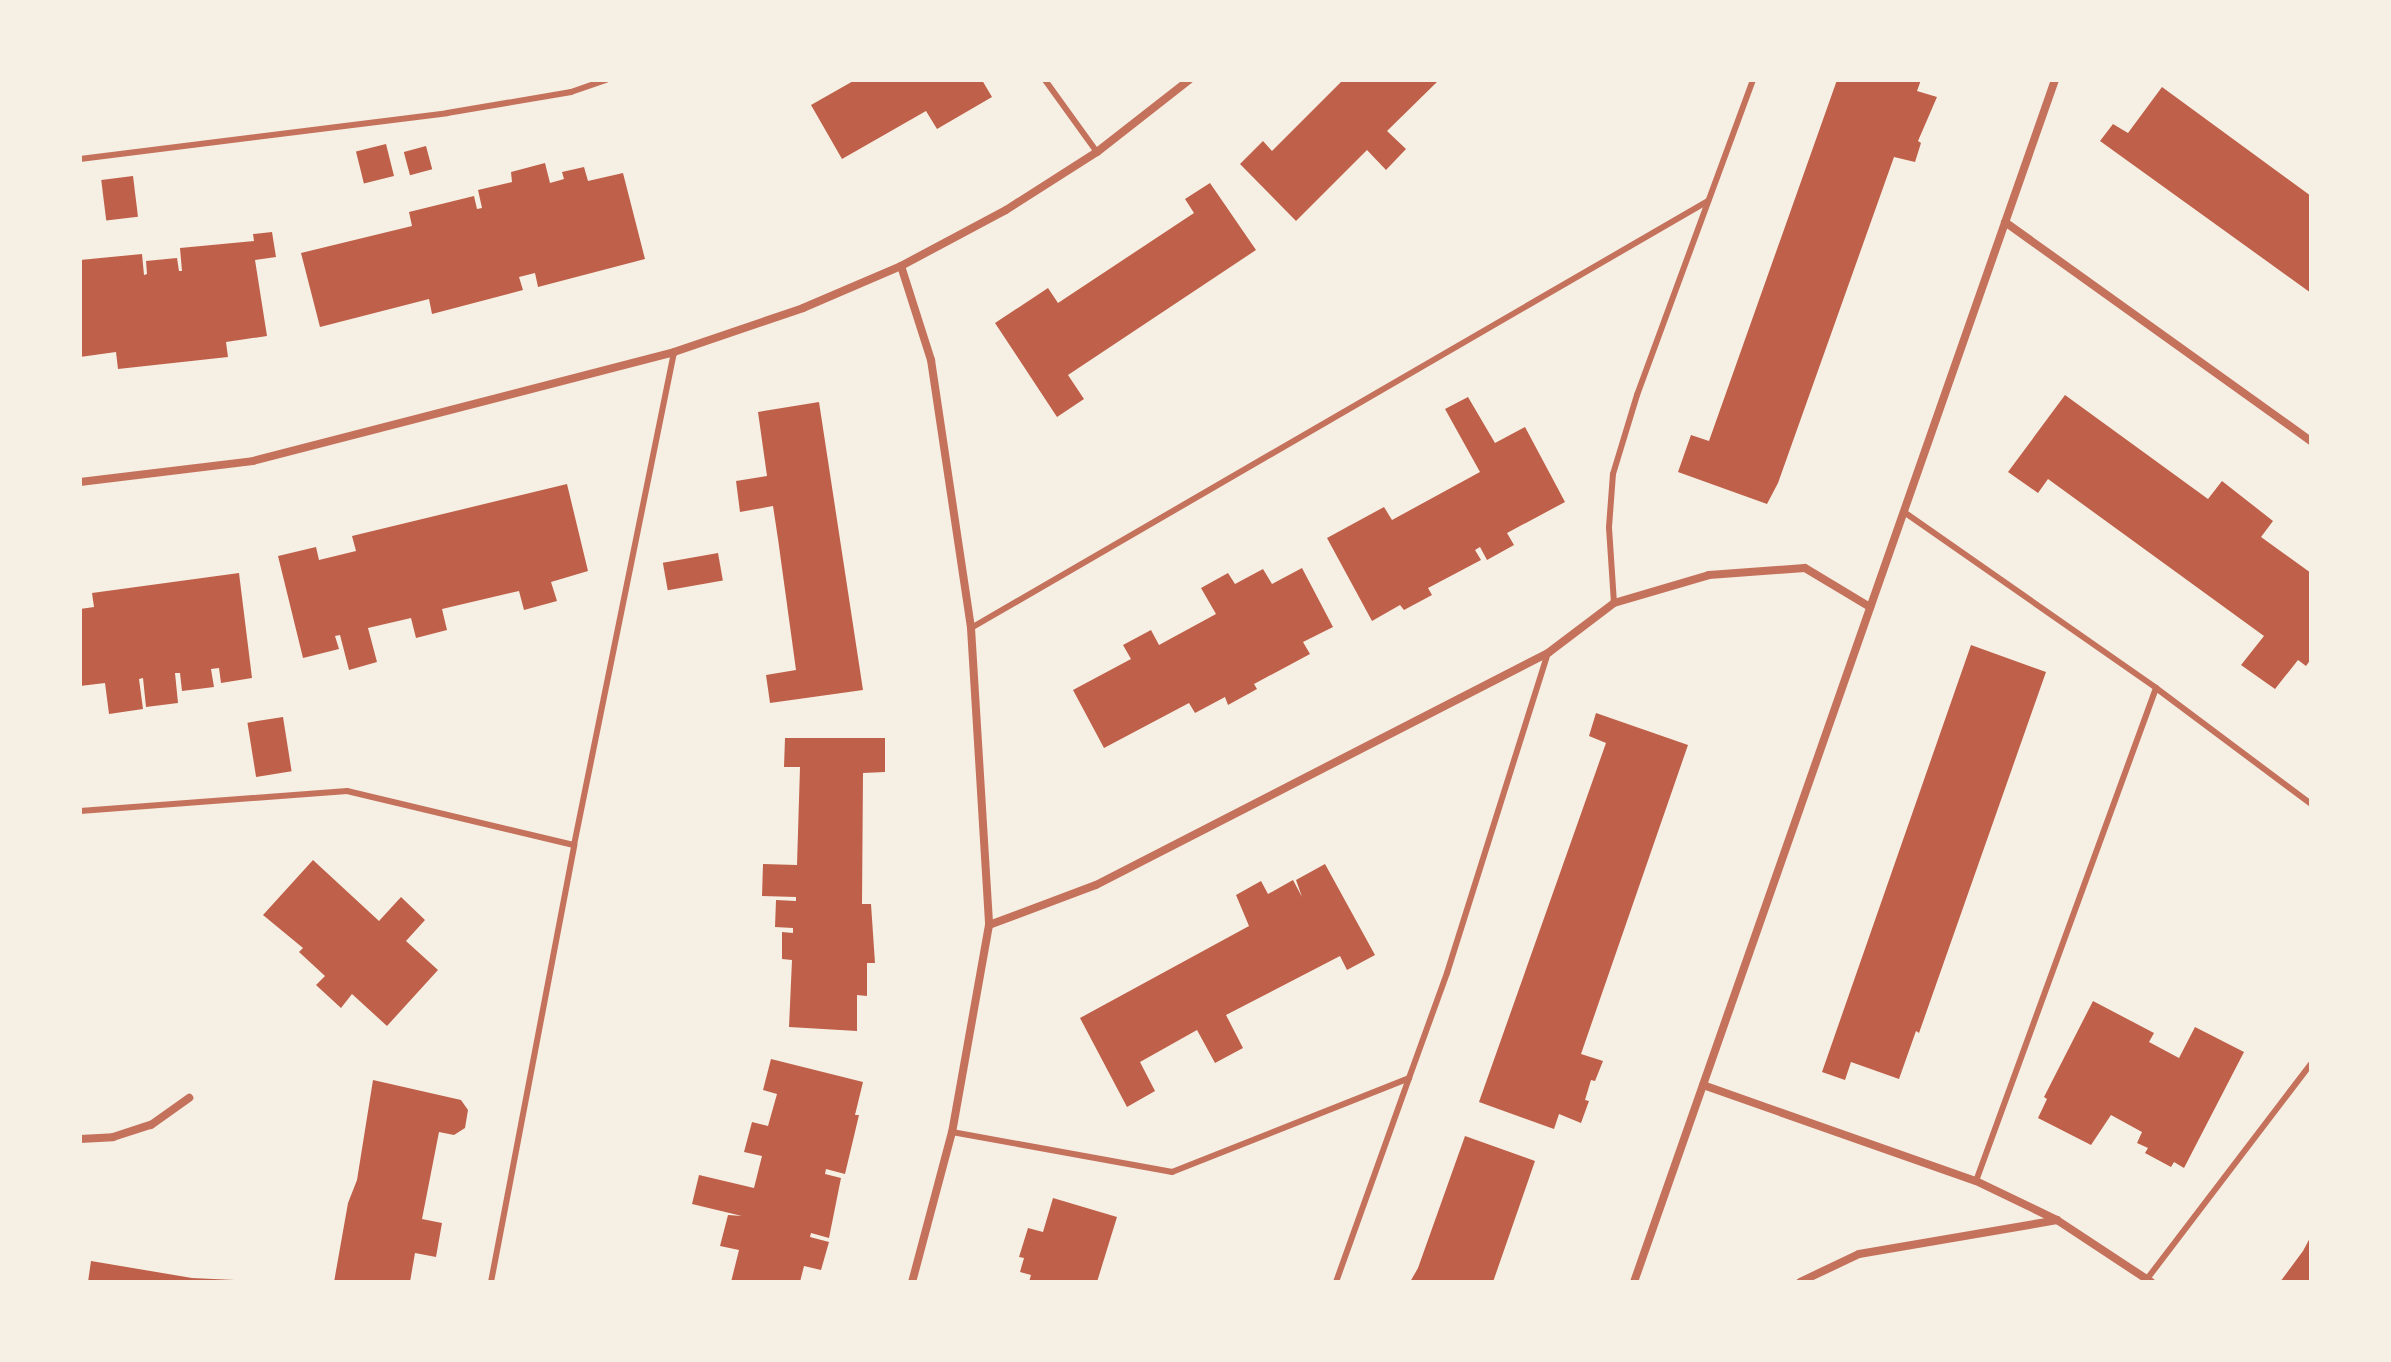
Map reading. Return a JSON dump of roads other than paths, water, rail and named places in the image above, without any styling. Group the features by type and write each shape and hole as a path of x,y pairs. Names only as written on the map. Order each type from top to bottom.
{"street":[{"path":"80,482 253,461 674,352 803,308 901,266 1006,210 1097,152 1189,80"},
{"path":"1634,1282 2055,80"},
{"path":"2005,222 2311,441"},
{"path":"901,266 931,360 971,628 989,925 952,1132 912,1282"},
{"path":"989,925 1096,885 1548,653 1614,603 1709,575 1805,568 1870,607"},
{"path":"1703,1085 1976,1181 2057,1220 2149,1281"},
{"path":"80,1139 113,1137 151,1125 189,1098"},
{"path":"1800,1282 1859,1254 2057,1220"}],"lane":[{"path":"80,159 447,113 571,92 606,80"},
{"path":"1045,80 1097,152"},
{"path":"1614,603 1609,527 1613,474 1637,395 1753,80"},
{"path":"971,628 1708,201"},
{"path":"491,1282 574,845 674,352"},
{"path":"1904,512 2156,688 2311,804"},
{"path":"1336,1282 1447,973 1548,653"},
{"path":"1976,1181 2156,688"},
{"path":"80,811 347,791 574,845"},
{"path":"2149,1281 2311,1064"},
{"path":"952,1132 1172,1172 1409,1078"}]}
